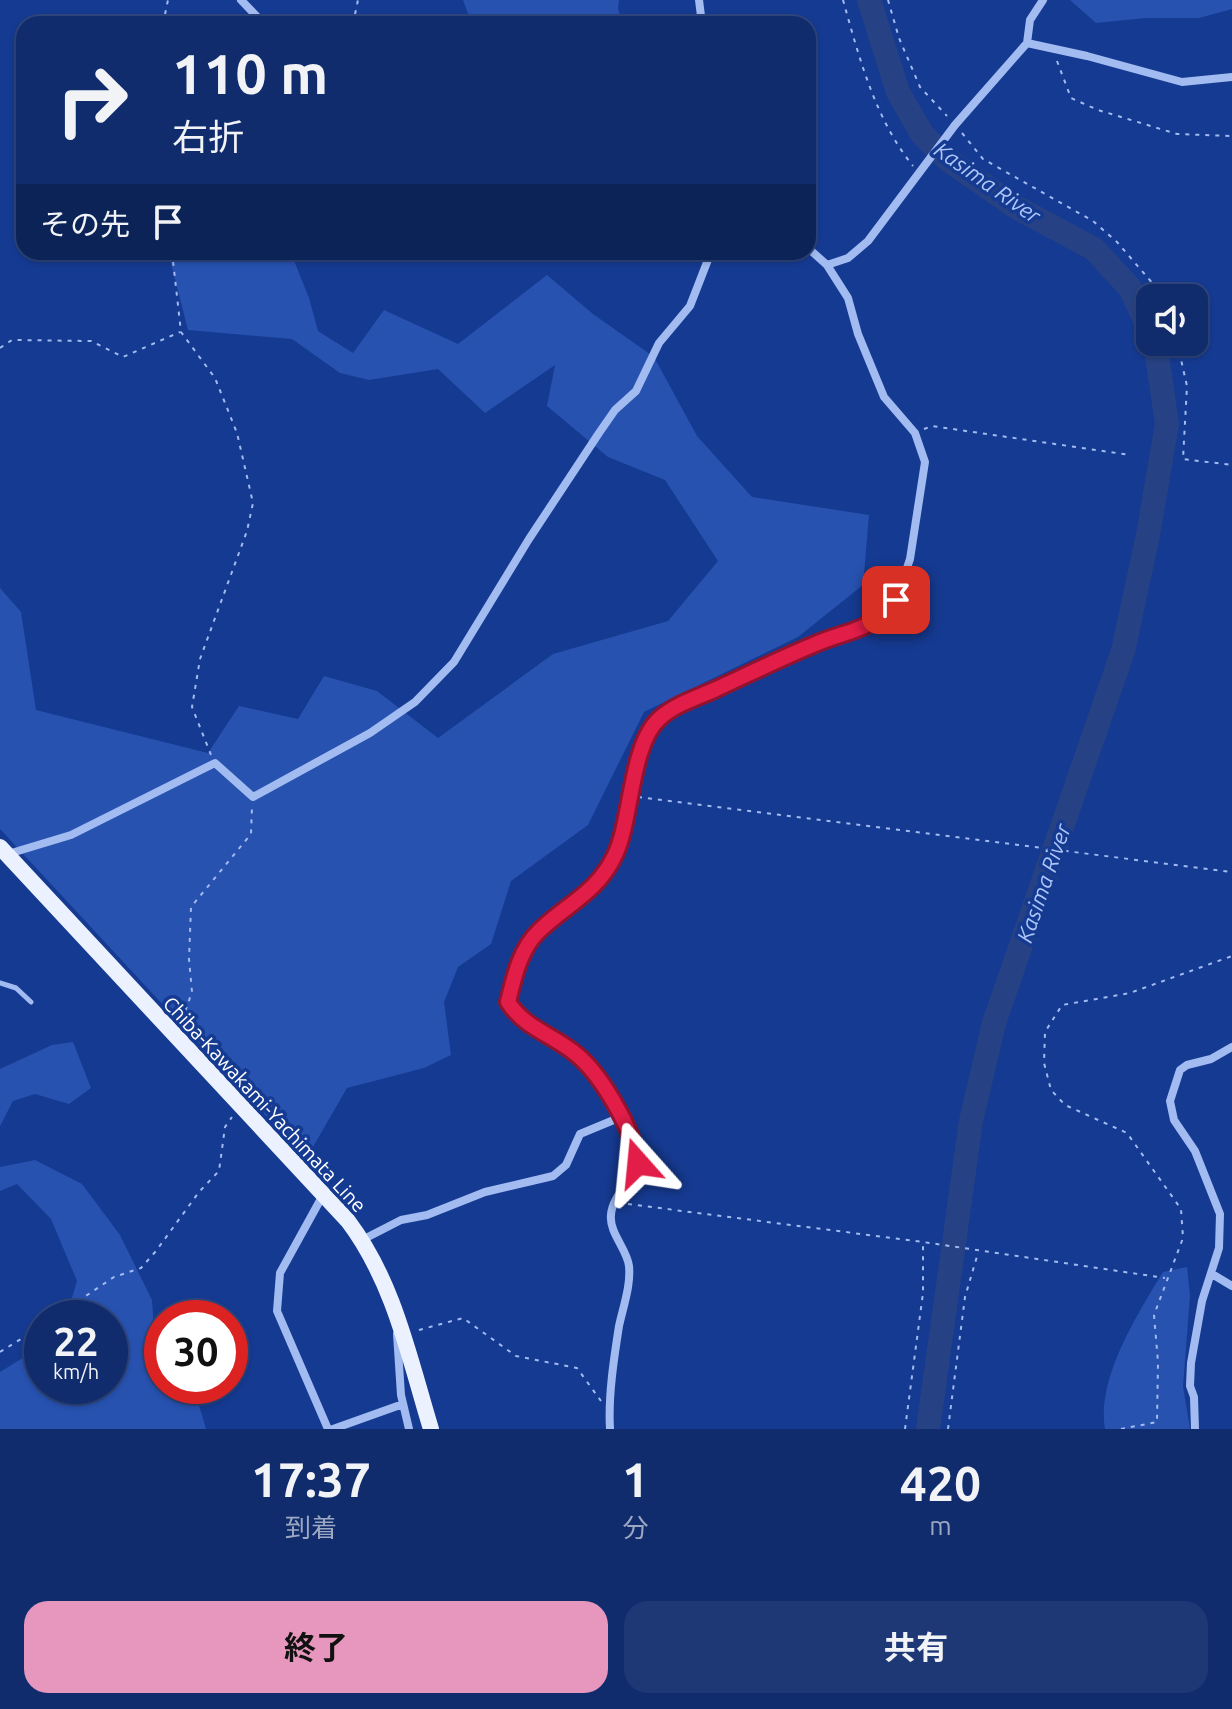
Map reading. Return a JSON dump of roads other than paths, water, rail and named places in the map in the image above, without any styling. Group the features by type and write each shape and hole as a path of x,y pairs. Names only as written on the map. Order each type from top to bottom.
{"main road":[{"name":"Chiba-Kawakami-Yachimata Line","path":"4,851 362,1240 382,1275 396,1313 431,1429"}],"street":[{"path":"241,0 256,16"},
{"path":"827,265 848,258 860,249 955,125 1027,43 1030,20 1043,0"},
{"path":"1027,43 1182,82 1232,77"},
{"path":"610,1429 619,1329 629,1264 611,1215 638,1163 636,1149 591,1067 573,1051 525,1023 508,1002 516,967 536,933 603,879 617,851 626,822 629,795 643,747 658,719 814,644 864,629 881,618 896,600 910,559 925,462 915,433 884,397 858,334 848,298 827,265 816,255"},
{"path":"4,851 71,835 215,763 253,797 370,733 415,702 454,662 529,539 607,421 636,391 659,343 690,306 708,260"},
{"path":"1195,1429 1191,1363 1202,1301 1219,1248 1220,1214 1195,1151 1174,1120 1170,1101 1180,1070 1211,1059 1232,1047"},
{"path":"362,1240 401,1220 427,1215 485,1192 553,1176 566,1165 580,1134 621,1117"},
{"path":"323,1195 280,1273 277,1311 331,1429 403,1404"},
{"path":"1212,1274 1232,1286"},
{"path":"396,1313 403,1404 409,1429"}],"lane":[{"path":"0,983 16,988 31,1002"}],"waterway":[{"name":"Kasima River","path":"869,0 898,92 922,134 947,159 1014,206 1094,249 1130,288 1136,301"},
{"name":"Kasima River","path":"928,1429 971,1121 994,1023 1123,651 1148,535 1167,424 1157,356"}]}
